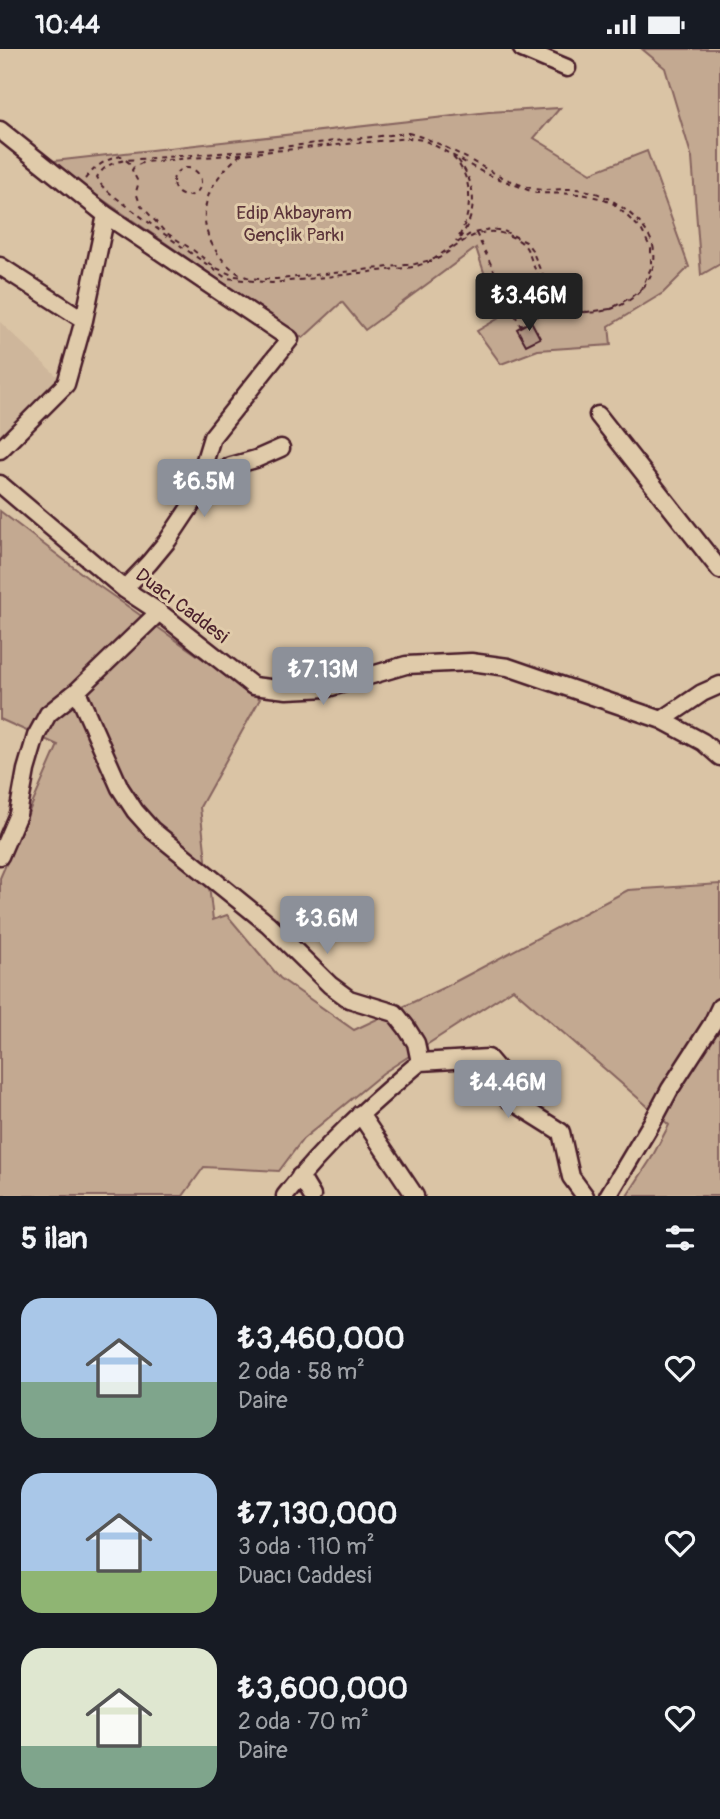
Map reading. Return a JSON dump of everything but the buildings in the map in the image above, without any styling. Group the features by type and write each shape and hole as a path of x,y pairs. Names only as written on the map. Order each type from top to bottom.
{"street":[{"path":"522,49 567,68"},
{"path":"0,130 106,215 290,339 212,437 192,503"},
{"path":"0,450 66,384 84,320 106,215"},
{"path":"0,266 84,320"},
{"path":"598,415 720,570"},
{"path":"124,589 168,540 208,481 230,465 256,459 281,448"},
{"name":"Duacı Caddesi","path":"0,484 124,589 159,612 253,686 287,690 328,688 406,665 471,662 508,667 662,720 702,742 720,757"},
{"path":"0,856 18,814 36,736 48,714 77,691 159,612"},
{"path":"662,720 702,693 720,685"},
{"path":"77,691 120,789 152,830 268,924 330,985 349,999 395,1013 416,1043 420,1062"},
{"path":"608,1196 720,1007"},
{"path":"285,1196 300,1176 360,1114 420,1062 488,1058 511,1085 508,1098 561,1132 571,1177 585,1196"},
{"path":"360,1114 415,1196"},
{"path":"300,1176 312,1196"}],"path":[{"path":"408,133 422,136 487,170 536,189 582,190 612,199 637,220 648,235 654,251 653,268 641,291 622,305 597,313 576,311 561,304 548,291 535,270 525,245 499,232 476,234 434,260 414,267 272,282 226,278 102,186 97,177 102,169 110,163 125,160 245,151 408,133"},
{"path":"410,138 424,140 450,154 484,173 536,193 582,194 614,204 641,229 651,249 651,268 640,289 610,309 587,311 574,308 558,297 526,242 504,231 490,229 465,239 435,259 415,264 274,279 235,276 216,268 166,232 139,204 137,180 132,173 134,167 145,162 410,138"},
{"path":"448,148 467,173 473,201 467,228 456,244"},
{"path":"450,154 463,171 470,197 464,230 456,244"},
{"path":"241,155 212,185 206,200 204,219 206,233 222,259 246,278"},
{"path":"75,191 96,166 106,160 121,156 134,167"},
{"path":"183,169 195,170 201,181 200,188 190,196 183,195 175,188 175,176 183,169"},
{"path":"476,234 520,325 565,302"}],"shaded area":[{"path":"0,322 61,380 0,437"}],"green space":[{"path":"642,49 720,49 720,264 701,275 692,158 665,68"},
{"name":"Edip Akbayram Gençlik Parkı","path":"560,108 534,138 591,173 647,151 689,267 663,293 609,326 611,345 538,350 501,364 477,331 499,318 476,248 365,330 342,302 303,338 80,184 54,161 489,112"},
{"path":"0,511 93,582 260,699 200,807 213,920 227,915 280,978 354,1030 447,986 628,890 720,884 720,1196 627,1196 669,1125 513,989 383,1073 303,1139 279,1171 204,1167 183,1196 0,1196 0,878 58,745 0,719"}]}
